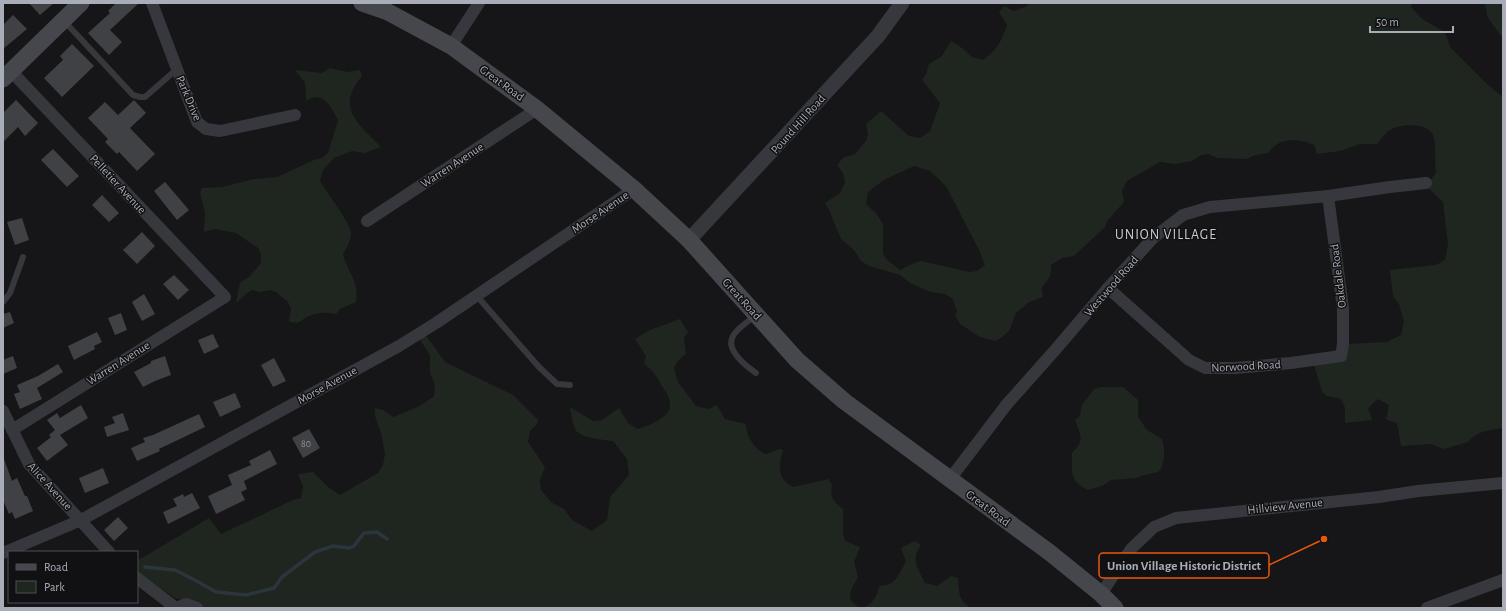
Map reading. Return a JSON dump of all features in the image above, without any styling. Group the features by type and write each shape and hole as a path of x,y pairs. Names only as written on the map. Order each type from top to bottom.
{"main road":[{"path":"7,75 81,3"},
{"name":"Great Road","path":"362,3 390,7 451,46 538,109 634,189 689,240 797,360 844,401 1049,552 1101,594 1115,608"}],"street":[{"name":"Park Drive","path":"152,3 197,122 206,129 220,131 295,115"},
{"path":"451,46 479,3"},
{"name":"Pound Hill Road","path":"689,240 878,36 902,3"},
{"name":"Pelletier Avenue","path":"7,75 224,297"},
{"name":"Warren Avenue","path":"367,221 538,109"},
{"name":"Westwood Road","path":"950,479 1007,404 1108,288 1153,238 1183,215 1210,206 1328,196 1426,183"},
{"name":"Morse Avenue","path":"3,553 81,520 399,346 436,323 634,189"},
{"name":"Oakdale Road","path":"1328,196 1343,308 1343,344 1341,356"},
{"name":"Norwood Road","path":"1108,288 1188,360 1205,368 1235,368 1341,356"},
{"name":"Warren Avenue","path":"12,430 224,297"},
{"name":"Alice Avenue","path":"3,411 29,464 108,551"},
{"name":"Hillview Avenue","path":"1101,594 1131,550 1140,540 1154,527 1176,518 1503,483"},
{"path":"138,579 176,608 186,604 197,608"},
{"path":"1427,608 1503,580"}],"lane":[{"path":"64,21 133,95 145,97 177,69"},
{"path":"3,302 10,293 23,257"},
{"path":"476,295 539,367 557,384 570,385"},
{"path":"756,315 736,332 731,340 734,353 756,373"}],"green space":[{"path":"1030,3 1412,3 1411,7 1422,19 1445,32 1450,47 1488,85 1503,97 1503,428 1479,433 1468,442 1444,449 1431,444 1401,446 1396,423 1385,419 1389,405 1378,399 1368,408 1372,420 1345,423 1345,408 1341,399 1327,396 1322,392 1314,364 1346,344 1387,342 1401,335 1404,321 1399,304 1393,297 1390,270 1436,265 1445,260 1448,244 1443,202 1426,186 1436,173 1434,138 1430,131 1420,126 1400,126 1386,133 1377,144 1360,144 1340,151 1317,154 1314,145 1302,141 1289,140 1277,144 1269,153 1255,155 1247,159 1217,158 1209,154 1201,155 1192,161 1175,164 1160,162 1127,181 1122,191 1124,202 1107,221 1105,227 1074,256 1062,258 1051,265 1050,277 1042,288 1043,297 1029,302 1016,313 1009,331 995,341 980,337 960,324 955,315 957,311 953,299 945,294 931,292 910,283 900,275 869,266 861,261 854,250 841,239 825,203 840,193 845,183 843,173 837,165 843,158 855,154 866,141 868,134 866,124 881,111 909,136 920,138 930,131 940,103 922,80 926,74 929,64 942,56 951,41 972,57 983,60 998,45 1007,25 999,12 1004,6 1014,11 1027,6","holes":["914,166 930,171 946,186 979,250 985,265 977,271 969,272 921,261 900,270 886,259 883,253 883,224 876,213 866,204 868,192 884,180"]},
{"path":"1485,3 1503,3 1503,39 1487,16"},
{"path":"330,68 347,72 360,70 362,76 354,87 350,97 350,106 358,122 381,147 365,153 352,151 334,158 323,170 320,181 350,228 350,241 343,255 355,283 357,295 356,302 340,309 336,314 316,314 307,317 298,323 289,322 291,309 288,302 276,292 270,290 260,292 252,290 236,303 240,283 250,276 261,263 261,254 258,248 236,233 215,229 204,232 205,213 200,193 202,188 222,187 254,179 277,177 314,160 322,158 328,153 338,120 330,106 322,99 317,97 306,101 305,83 295,70 321,73"},
{"path":"680,319 688,332 684,338 686,354 677,362 674,368 678,382 696,406 708,409 717,405 725,419 746,424 749,437 754,445 762,452 766,454 779,449 783,450 780,470 782,478 786,482 793,487 829,479 832,485 832,496 843,509 843,534 845,541 860,547 854,562 858,577 851,590 850,599 855,605 861,608 205,608 175,598 138,573 138,560 209,518 221,534 293,500 301,498 303,487 298,474 313,472 328,487 340,495 378,473 383,465 385,454 381,433 375,416 375,408 383,410 393,417 420,406 434,396 435,385 430,373 430,355 416,334 422,330 445,362 513,395 538,420 537,424 530,431 528,442 545,467 540,480 541,490 551,502 564,509 572,520 592,531 607,520 610,497 629,475 627,459 613,441 592,438 581,435 577,432 573,423 570,407 593,421 602,420 619,408 628,423 638,429 652,424 662,418 669,410 669,398 654,374 644,364 646,356 635,339 650,330"},
{"path":"1101,387 1123,387 1138,400 1138,417 1147,430 1162,439 1164,458 1161,469 1158,472 1136,478 1111,480 1102,486 1088,490 1077,483 1072,471 1072,453 1079,445 1081,438 1075,420 1080,416 1082,405 1094,389"},
{"path":"915,541 921,545 916,555 916,564 925,583 937,586 951,576 958,578 960,596 967,605 972,608 863,608 874,599 879,586 893,582 899,575 906,561 901,548"}],"building":[{"path":"29,3 54,3 40,15"},
{"path":"116,3 139,3 110,30 122,42 109,55 88,33 110,13 108,11"},
{"path":"13,15 27,29 3,49 3,25"},
{"path":"72,44 94,66 62,97 44,78 63,60 60,56"},
{"path":"16,100 38,123 25,136 18,127 3,142 3,113"},
{"path":"134,100 146,113 130,128 155,154 137,171 119,152 117,154 105,142 108,139 88,118 105,102 118,115"},
{"path":"53,149 79,176 67,187 41,160"},
{"path":"165,182 189,210 177,220 154,191"},
{"path":"102,195 119,213 109,222 92,205"},
{"path":"22,218 29,240 15,245 7,222"},
{"path":"142,232 155,246 137,264 123,250"},
{"path":"174,275 189,290 178,300 163,284"},
{"path":"144,294 155,314 142,321 132,302"},
{"path":"10,312 14,323 3,328 3,314"},
{"path":"121,313 127,330 115,335 108,318"},
{"path":"97,332 102,342 94,346 95,349 74,360 68,346"},
{"path":"213,334 219,347 204,354 198,340"},
{"path":"13,356 17,368 3,374 3,360"},
{"path":"165,356 171,375 143,387 134,372 151,363 151,361"},
{"path":"274,358 286,381 273,387 261,365"},
{"path":"58,364 63,372 37,388 42,399 20,409 14,394 20,392 17,385 38,376"},
{"path":"235,393 241,407 220,417 213,402"},
{"path":"81,405 88,418 60,435 68,445 47,461 37,448 51,437 49,435 55,430 47,420 57,413 60,418"},
{"path":"123,413 129,430 107,437 104,427 115,423 112,417"},
{"path":"199,414 205,427 159,449 160,451 137,461 131,448 145,442 143,438"},
{"path":"309,429 320,448 303,458 292,438"},
{"path":"270,450 277,464 244,481 247,489 241,492 245,500 216,514 208,496 232,485 228,475 251,465 249,461"},
{"path":"4,459 12,481 17,478 33,511 15,519 12,512 9,514 3,500"},
{"path":"103,468 109,483 85,493 79,478"},
{"path":"192,493 200,508 168,524 163,512 177,506 173,499 183,494 184,497"},
{"path":"118,517 128,528 114,541 104,530"}],"waterway":[{"path":"145,567 175,570 216,592 246,595 274,588 282,577 315,552 333,546 349,548 354,546 364,533 377,532 387,539"}],"place":[{"name":"Union Village Historic District","path":"1324,539"}],"district":[{"name":"UNION VILLAGE","path":"1166,234"}]}
